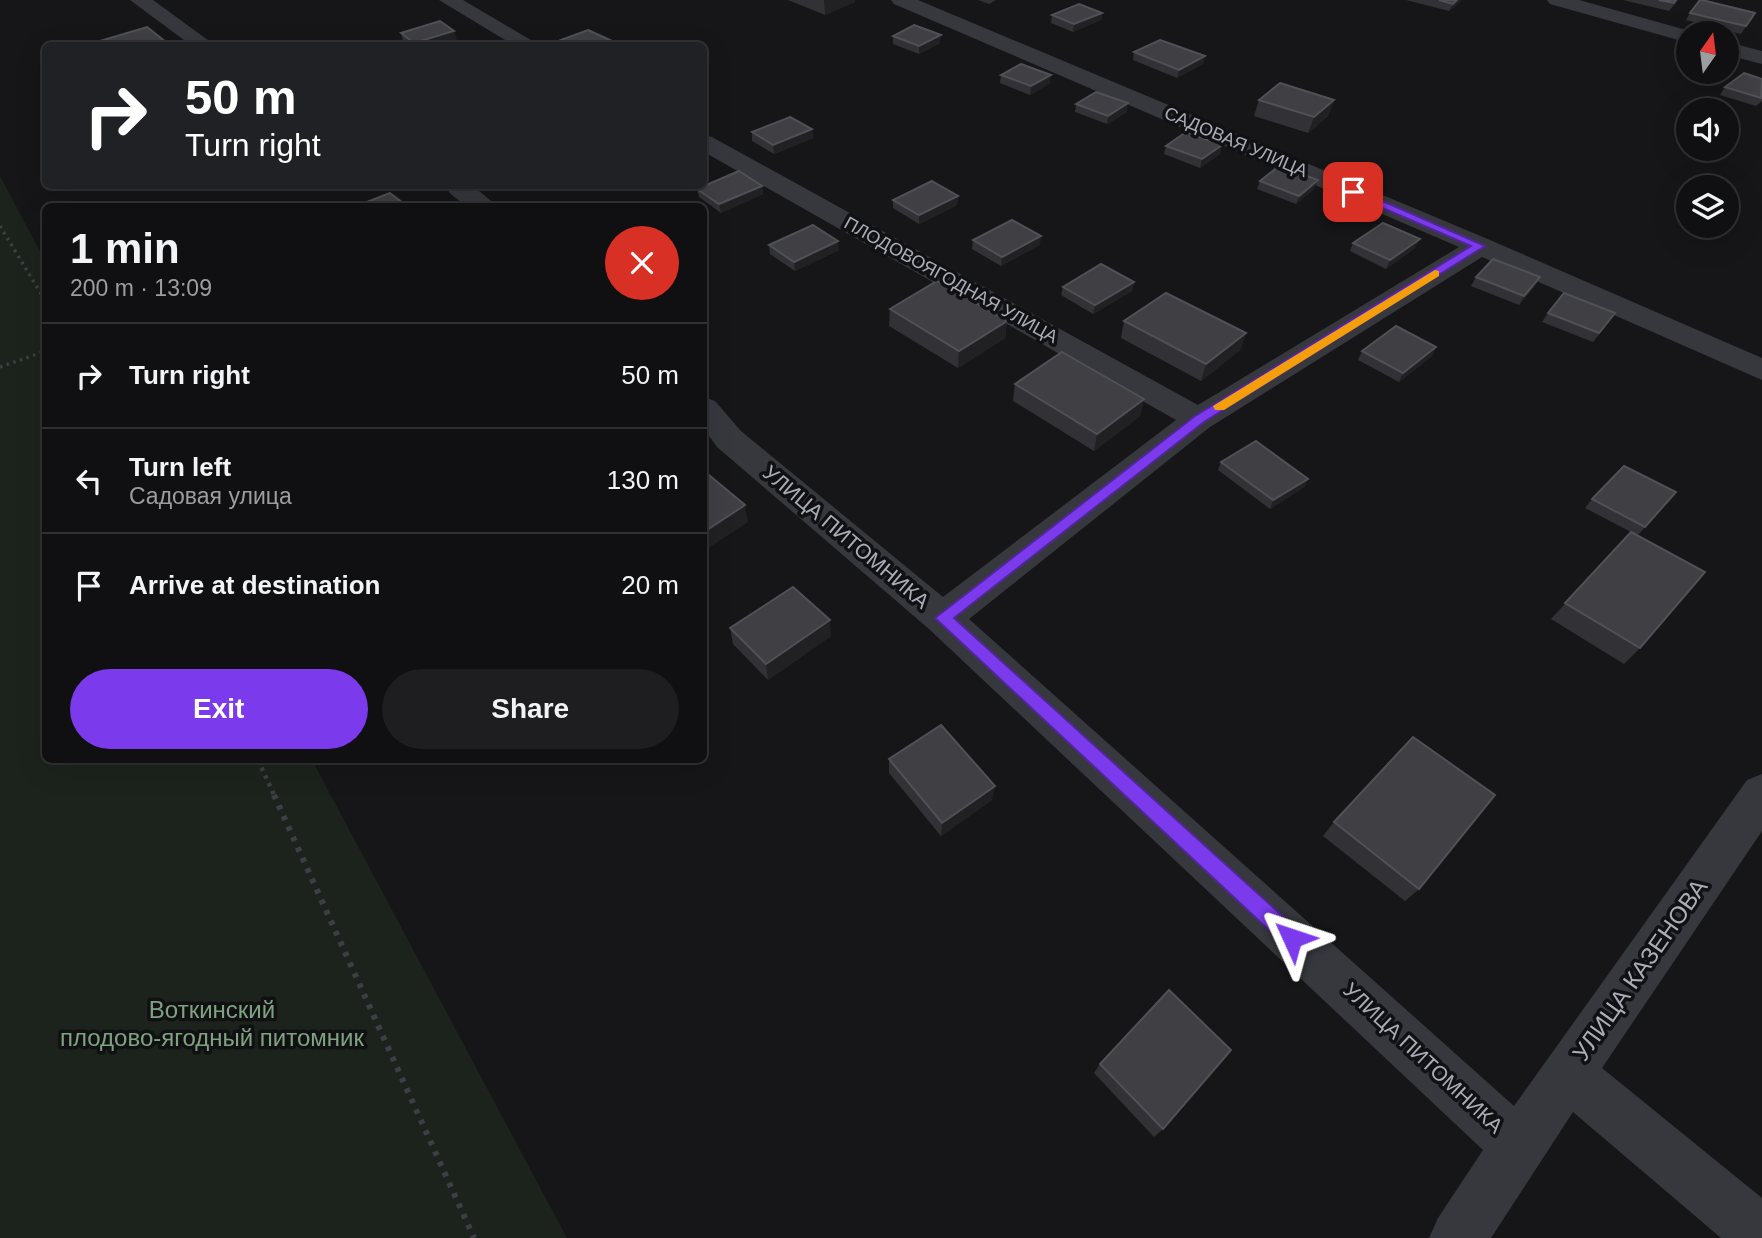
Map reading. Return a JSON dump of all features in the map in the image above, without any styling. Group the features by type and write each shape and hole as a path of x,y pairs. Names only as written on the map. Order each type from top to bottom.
{"street":[{"path":"140,0 200,42"},
{"path":"449,0 524,42"},
{"name":"САДОВАЯ УЛИЦА","path":"901,0 1480,246 1762,370"},
{"path":"1557,0 1676,33"},
{"path":"1740,52 1762,58"},
{"name":"ПЛОДОВОЯГОДНАЯ УЛИЦА","path":"707,144 1199,419"},
{"path":"461,189 480,203"},
{"path":"943,618 1199,419 1480,246"},
{"name":"УЛИЦА ПИТОМНИКА","path":"707,412 729,439 943,618 1518,1146"},
{"name":"УЛИЦА КАЗЕНОВА","path":"1458,1238 1518,1146 1762,794"},
{"path":"1568,1074 1762,1235"}],"path":[{"path":"0,226 42,295"},
{"path":"0,367 42,352"},
{"path":"259,763 474,1238"}],"green space":[{"name":"Воткинский плодово-ягодный питомник","path":"0,176 42,255 42,763 314,763 567,1238 0,1238"}],"building":[{"path":"1439,0 1457,0 1453,4"},
{"path":"1700,0 1755,13 1746,26 1740,25 1740,21 1724,21 1690,13"},
{"path":"1079,4 1102,13 1074,24 1052,15"},
{"path":"440,21 454,31 417,42 413,42 401,33"},
{"path":"914,25 941,35 919,46 893,36"},
{"path":"147,27 166,42 101,42"},
{"path":"588,30 610,40 565,42 561,40"},
{"path":"1160,40 1205,56 1179,70 1134,52"},
{"path":"1021,64 1051,75 1031,86 1001,75"},
{"path":"1744,73 1762,79 1761,98 1725,87 1729,84 1740,84 1740,76"},
{"path":"1280,83 1334,100 1314,117 1259,100"},
{"path":"1096,92 1128,103 1108,116 1076,104"},
{"path":"790,117 812,129 773,145 752,132"},
{"path":"1186,132 1222,145 1202,159 1166,146"},
{"path":"1279,166 1318,180 1299,196 1260,181"},
{"path":"739,171 762,186 719,204 697,189 707,189 707,185"},
{"path":"932,181 958,196 919,215 893,200"},
{"path":"390,193 403,203 365,203"},
{"path":"1012,220 1041,236 1002,257 973,240"},
{"path":"1383,223 1420,239 1390,260 1353,243"},
{"path":"813,225 838,241 794,262 769,245"},
{"path":"1493,259 1540,277 1524,296 1476,277"},
{"path":"1101,264 1134,282 1095,305 1063,287"},
{"path":"937,281 1007,321 959,351 890,309"},
{"path":"1166,293 1246,333 1206,364 1124,321"},
{"path":"1564,293 1615,313 1599,333 1548,313"},
{"path":"1396,326 1436,347 1403,373 1362,351"},
{"path":"1062,352 1144,399 1097,434 1015,384"},
{"path":"1256,441 1308,479 1273,500 1221,462"},
{"path":"1624,466 1676,492 1645,527 1592,499"},
{"path":"707,473 745,505 707,530"},
{"path":"1631,532 1705,572 1640,648 1565,603"},
{"path":"793,587 830,620 766,664 730,628"},
{"path":"941,725 995,786 942,823 889,759"},
{"path":"1413,737 1495,795 1419,889 1334,822"},
{"path":"1169,990 1231,1050 1163,1129 1100,1064"}],"slow traffic":[{"path":"1220,406 1435,273"}],"route":[{"path":"1292,938 943,618 1199,419 1480,246 1353,192"}]}
